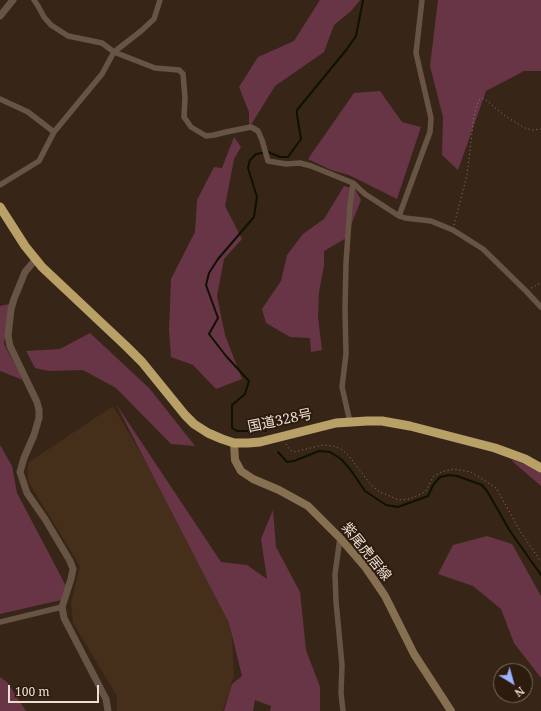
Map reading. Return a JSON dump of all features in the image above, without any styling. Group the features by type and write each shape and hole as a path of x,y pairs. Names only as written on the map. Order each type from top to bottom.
{"highway":[{"name":"国道328号","path":"0,207 36,260 51,277 127,347 185,415 194,424 208,433 234,443 248,443 281,437 320,426 350,422 382,422 410,426 495,448 525,459 541,468"}],"main road":[{"name":"紫尾虎居線","path":"234,443 235,460 241,471 253,480 279,490 308,506 340,538 366,568 385,596 414,654 451,711"}],"street":[{"path":"0,16 13,0"},
{"path":"34,0 44,17 51,25 68,36 102,43 114,52 155,68 179,70 183,74 185,98 184,117 190,127 206,136 214,136 251,127 258,131 268,160 286,164 300,162 311,166 354,183 365,194 399,216 431,221 453,230 483,249 541,307"},
{"path":"0,185 39,161 54,132 102,74 114,52 142,30 154,18 160,0"},
{"path":"399,216 430,132 431,118 416,53 422,0"},
{"path":"0,99 28,112 54,132"},
{"path":"350,422 342,388 346,354 346,263 350,205 354,183"},
{"path":"36,260 25,272 14,299 11,309 8,336 10,346 37,402 39,410 39,418 34,435 24,458 20,472 22,482 27,493 45,519 73,568 72,579 62,607 64,618 106,699 108,711"},
{"path":"340,538 335,574 342,665 340,693 343,711"},
{"path":"0,622 62,607"}],"path":[{"path":"453,230 467,175 474,116 478,101 482,98 485,99 505,116 525,128 541,130"},
{"path":"526,291 541,283"},
{"path":"281,437 289,449 294,452 323,445 341,449 349,456 371,485 380,492 399,500 409,499 426,491 433,478 441,472 453,469 471,472 496,488 522,534 541,562"}],"shaded area":[{"path":"320,0 360,0 351,11 334,25 324,52 275,86 249,128 249,112 239,87 258,57 294,41"},
{"path":"438,0 541,0 541,71 524,71 486,91 458,170 442,155 443,117 430,66"},
{"path":"380,91 402,122 421,127 397,199 349,175 331,170 308,159 354,93"},
{"path":"234,137 241,147 234,159 225,206 242,239 224,259 217,296 225,335 242,379 216,389 193,365 171,357 169,330 171,279 195,232 197,200 214,167 222,168"},
{"path":"344,186 355,189 361,200 346,238 324,251 324,266 319,292 318,317 322,350 311,352 310,338 290,337 266,323 262,309 281,281 287,255 303,234 324,219"},
{"path":"9,304 4,344 23,380 0,371 0,306"},
{"path":"90,333 150,389 195,446 171,444 116,388 83,370 49,371 35,368 26,351 60,349"},
{"path":"116,404 221,562 247,565 267,579 261,539 273,510 276,547 300,592 306,650 320,687 320,711 270,711 271,706 255,700 253,711 224,711 232,684 242,676 229,623"},
{"path":"113,406 184,526 231,619 234,676 223,711 117,711 117,696 73,623 71,603 80,566 28,481 28,463"},
{"path":"0,445 12,466 17,493 66,586 61,600 0,614"},
{"path":"513,460 532,467 541,473 541,486 512,461"},
{"path":"487,536 512,544 541,596 541,678 533,668 533,663 529,663 514,643 501,609 473,586 438,574 453,545"},
{"path":"0,677 7,682 26,711 0,711"}],"waterway":[{"path":"266,431 237,431 232,428 232,405 245,394 249,381 226,356 209,334 218,318 206,285 209,273 218,259 254,217 257,197 248,168 250,160 256,154 268,152 280,157 288,157 301,139 297,110 356,36 363,0"},
{"path":"278,452 287,462 294,461 319,451 330,452 341,459 350,469 365,491 386,505 398,507 428,496 433,485 440,477 449,475 457,476 482,485 510,531 541,575"}]}
